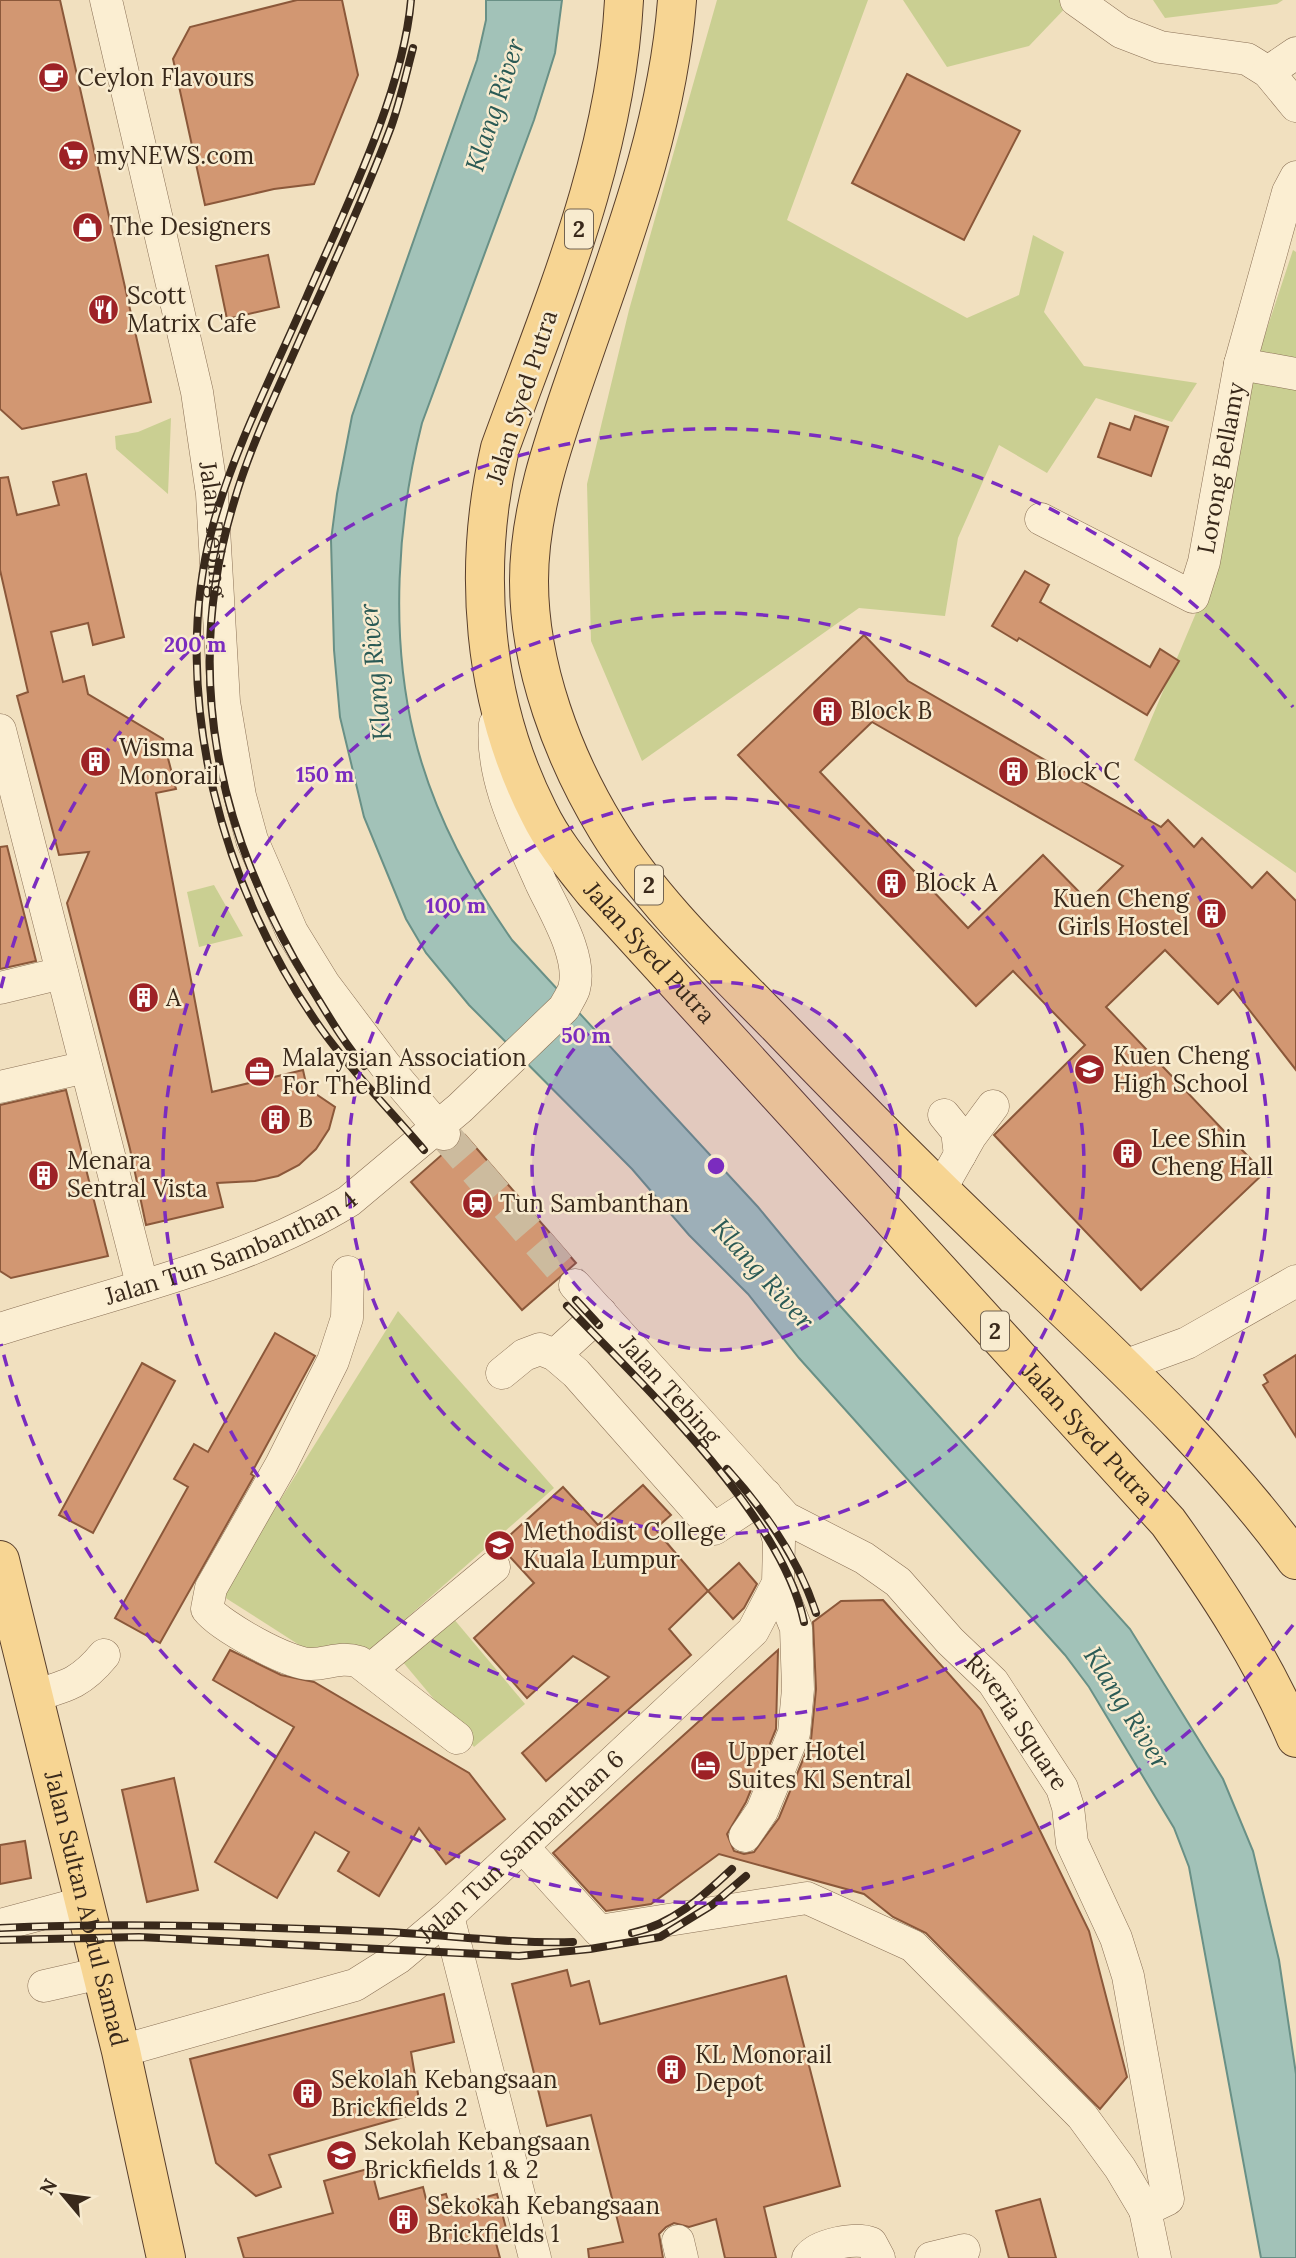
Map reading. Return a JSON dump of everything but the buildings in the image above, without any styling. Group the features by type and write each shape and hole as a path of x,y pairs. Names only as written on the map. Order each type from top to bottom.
{"main road":[{"name":"Jalan Syed Putra","path":"624,0 613,98 593,188 500,448 492,486 485,535 483,582 498,695 512,747 539,813 574,867 650,955 1132,1479 1202,1568 1285,1684 1296,1738"},
{"name":"Jalan Syed Putra","path":"677,0 665,91 651,153 569,397 536,511 530,556 530,607 543,681 576,769 609,833 641,875 718,964 940,1190 1284,1525 1296,1560"},
{"name":"Jalan Sultan Abdul Samad","path":"0,1560 6,1613 33,1696 82,1903 121,2051 166,2258"}],"street":[{"name":"Jalan Tebing","path":"106,0 197,391 212,494 227,725 251,840 304,953 385,1065 447,1123"},
{"path":"1076,0 1121,32 1150,43 1247,59 1268,72 1296,106"},
{"path":"1268,72 1296,53"},
{"name":"Lorong Bellamy","path":"1041,519 1193,597 1204,562 1240,365 1288,192 1296,177"},
{"path":"1240,365 1296,374"},
{"name":"Jalan Tun Sambanthan 4","path":"0,1329 253,1247 308,1225 349,1200 447,1123 564,1008 575,988 567,937 501,780 494,739 498,695"},
{"path":"0,730 62,973 83,1084 118,1240 142,1284"},
{"path":"0,988 62,973"},
{"path":"0,1087 83,1084"},
{"path":"940,1190 993,1106"},
{"path":"944,1115 957,1131 960,1155"},
{"path":"348,1272 347,1318 333,1361 281,1465 211,1588 207,1609 227,1625 295,1662 311,1664 346,1658 370,1670 457,1738"},
{"path":"1137,1379 1187,1343 1296,1281"},
{"name":"Jalan Tebing","path":"575,1284 766,1495"},
{"path":"555,1355 601,1313"},
{"path":"502,1373 524,1355 540,1349 555,1355 576,1373 714,1529 766,1495"},
{"name":"Jalan Tun Sambanthan 6","path":"121,2051 355,1985 398,1958 448,1916 753,1631 778,1583 779,1541 766,1495"},
{"name":"Riveria Square","path":"766,1495 786,1518 886,1571 1003,1695 1062,1788 1068,1807 1072,1843 1115,1938 1128,1976 1168,2199 1145,2210"},
{"path":"370,1670 494,1567"},
{"path":"745,1836 762,1811 794,1733 798,1689 796,1628 778,1583"},
{"path":"33,1696 75,1683 87,1675 104,1655"},
{"path":"523,1847 599,1931 811,1893 889,1925 1082,2116 1120,2168 1145,2210 1156,2258"},
{"path":"0,1925 82,1903"},
{"path":"448,1916 535,2258"},
{"path":"44,1986 101,1973"},
{"path":"808,2258 819,2248 859,2240 871,2243 878,2258"},
{"path":"931,2258 964,2249"}],"green space":[{"path":"717,0 868,0 787,220 967,318 1019,295 1033,235 1064,252 1044,312 1084,366 1197,383 1172,422 1096,398 1047,473 999,445 958,538 945,616 859,608 642,761 591,641 587,484 629,310"},
{"path":"903,0 1073,0 1029,46 947,67"},
{"path":"1153,0 1283,0 1277,4 1165,18"},
{"path":"1293,250 1296,252 1296,873 1134,760 1196,613 1258,356"},
{"path":"171,418 168,494 116,449 115,436 138,432"},
{"path":"214,885 243,936 199,947 187,892"},
{"path":"398,1311 554,1488 367,1653 318,1657 221,1595"},
{"path":"453,1618 525,1704 474,1747 402,1661"}],"water":[{"name":"Klang River","path":"486,0 562,0 555,53 534,120 422,423 413,460 402,539 399,619 406,697 414,735 431,790 467,868 512,940 758,1207 834,1299 1130,1629 1223,1779 1253,1851 1279,1960 1296,2074 1296,2258 1261,2258 1189,1867 1174,1828 1089,1687 1065,1655 799,1358 748,1294 689,1235 632,1169 469,1005 426,953 406,919 364,817 340,717 334,650 331,540 337,494 352,416 477,60 486,20"}],"tunnel":[{"path":"444,1134 575,1285"}],"railway":[{"path":"411,0 406,36 385,112 338,226 255,411 221,499 212,529 200,593 197,658 201,724 213,790 232,855 257,917 287,976 322,1030 358,1076 424,1150"},
{"path":"364,1066 343,1038 279,932 253,873 232,814 218,754 211,692 211,630 218,567 240,481 264,419 381,154 413,48"},
{"path":"576,1300 599,1325"},
{"path":"567,1306 669,1412 739,1496 768,1539 791,1581 804,1622"},
{"path":"727,1469 779,1536 800,1573 816,1613"},
{"path":"632,1933 674,1916 732,1869"},
{"path":"0,1940 139,1937 519,1956 590,1949 660,1937 712,1905 746,1876"},
{"path":"0,1928 97,1925 243,1927 573,1942"}],"place":[{"name":"Ceylon Flavours","path":"54,78"},
{"name":"myNEWS.com","path":"73,156"},
{"name":"The Designers","path":"88,227"},
{"name":"Scott Matrix Cafe","path":"104,310"},
{"name":"Block B","path":"827,711"},
{"name":"Wisma Monorail","path":"96,762"},
{"name":"Block C","path":"1013,772"},
{"name":"Block A","path":"892,883"},
{"name":"Kuen Cheng Girls Hostel","path":"1212,913"},
{"name":"A","path":"143,998"},
{"name":"Kuen Cheng High School","path":"1090,1070"},
{"name":"Malaysian Association For The Blind","path":"259,1072"},
{"name":"B","path":"275,1119"},
{"name":"Lee Shin Cheng Hall","path":"1128,1153"},
{"name":"Menara Sentral Vista","path":"44,1175"},
{"name":"Tun Sambanthan","path":"477,1204"},
{"name":"Methodist College Kuala Lumpur","path":"500,1546"},
{"name":"Upper Hotel Suites Kl Sentral","path":"705,1766"},
{"name":"KL Monorail Depot","path":"672,2069"},
{"name":"Sekolah Kebangsaan Brickfields 2","path":"308,2094"},
{"name":"Sekolah Kebangsaan Brickfields 1 & 2","path":"341,2156"},
{"name":"Sekokah Kebangsaan Brickfields 1","path":"404,2220"}]}
